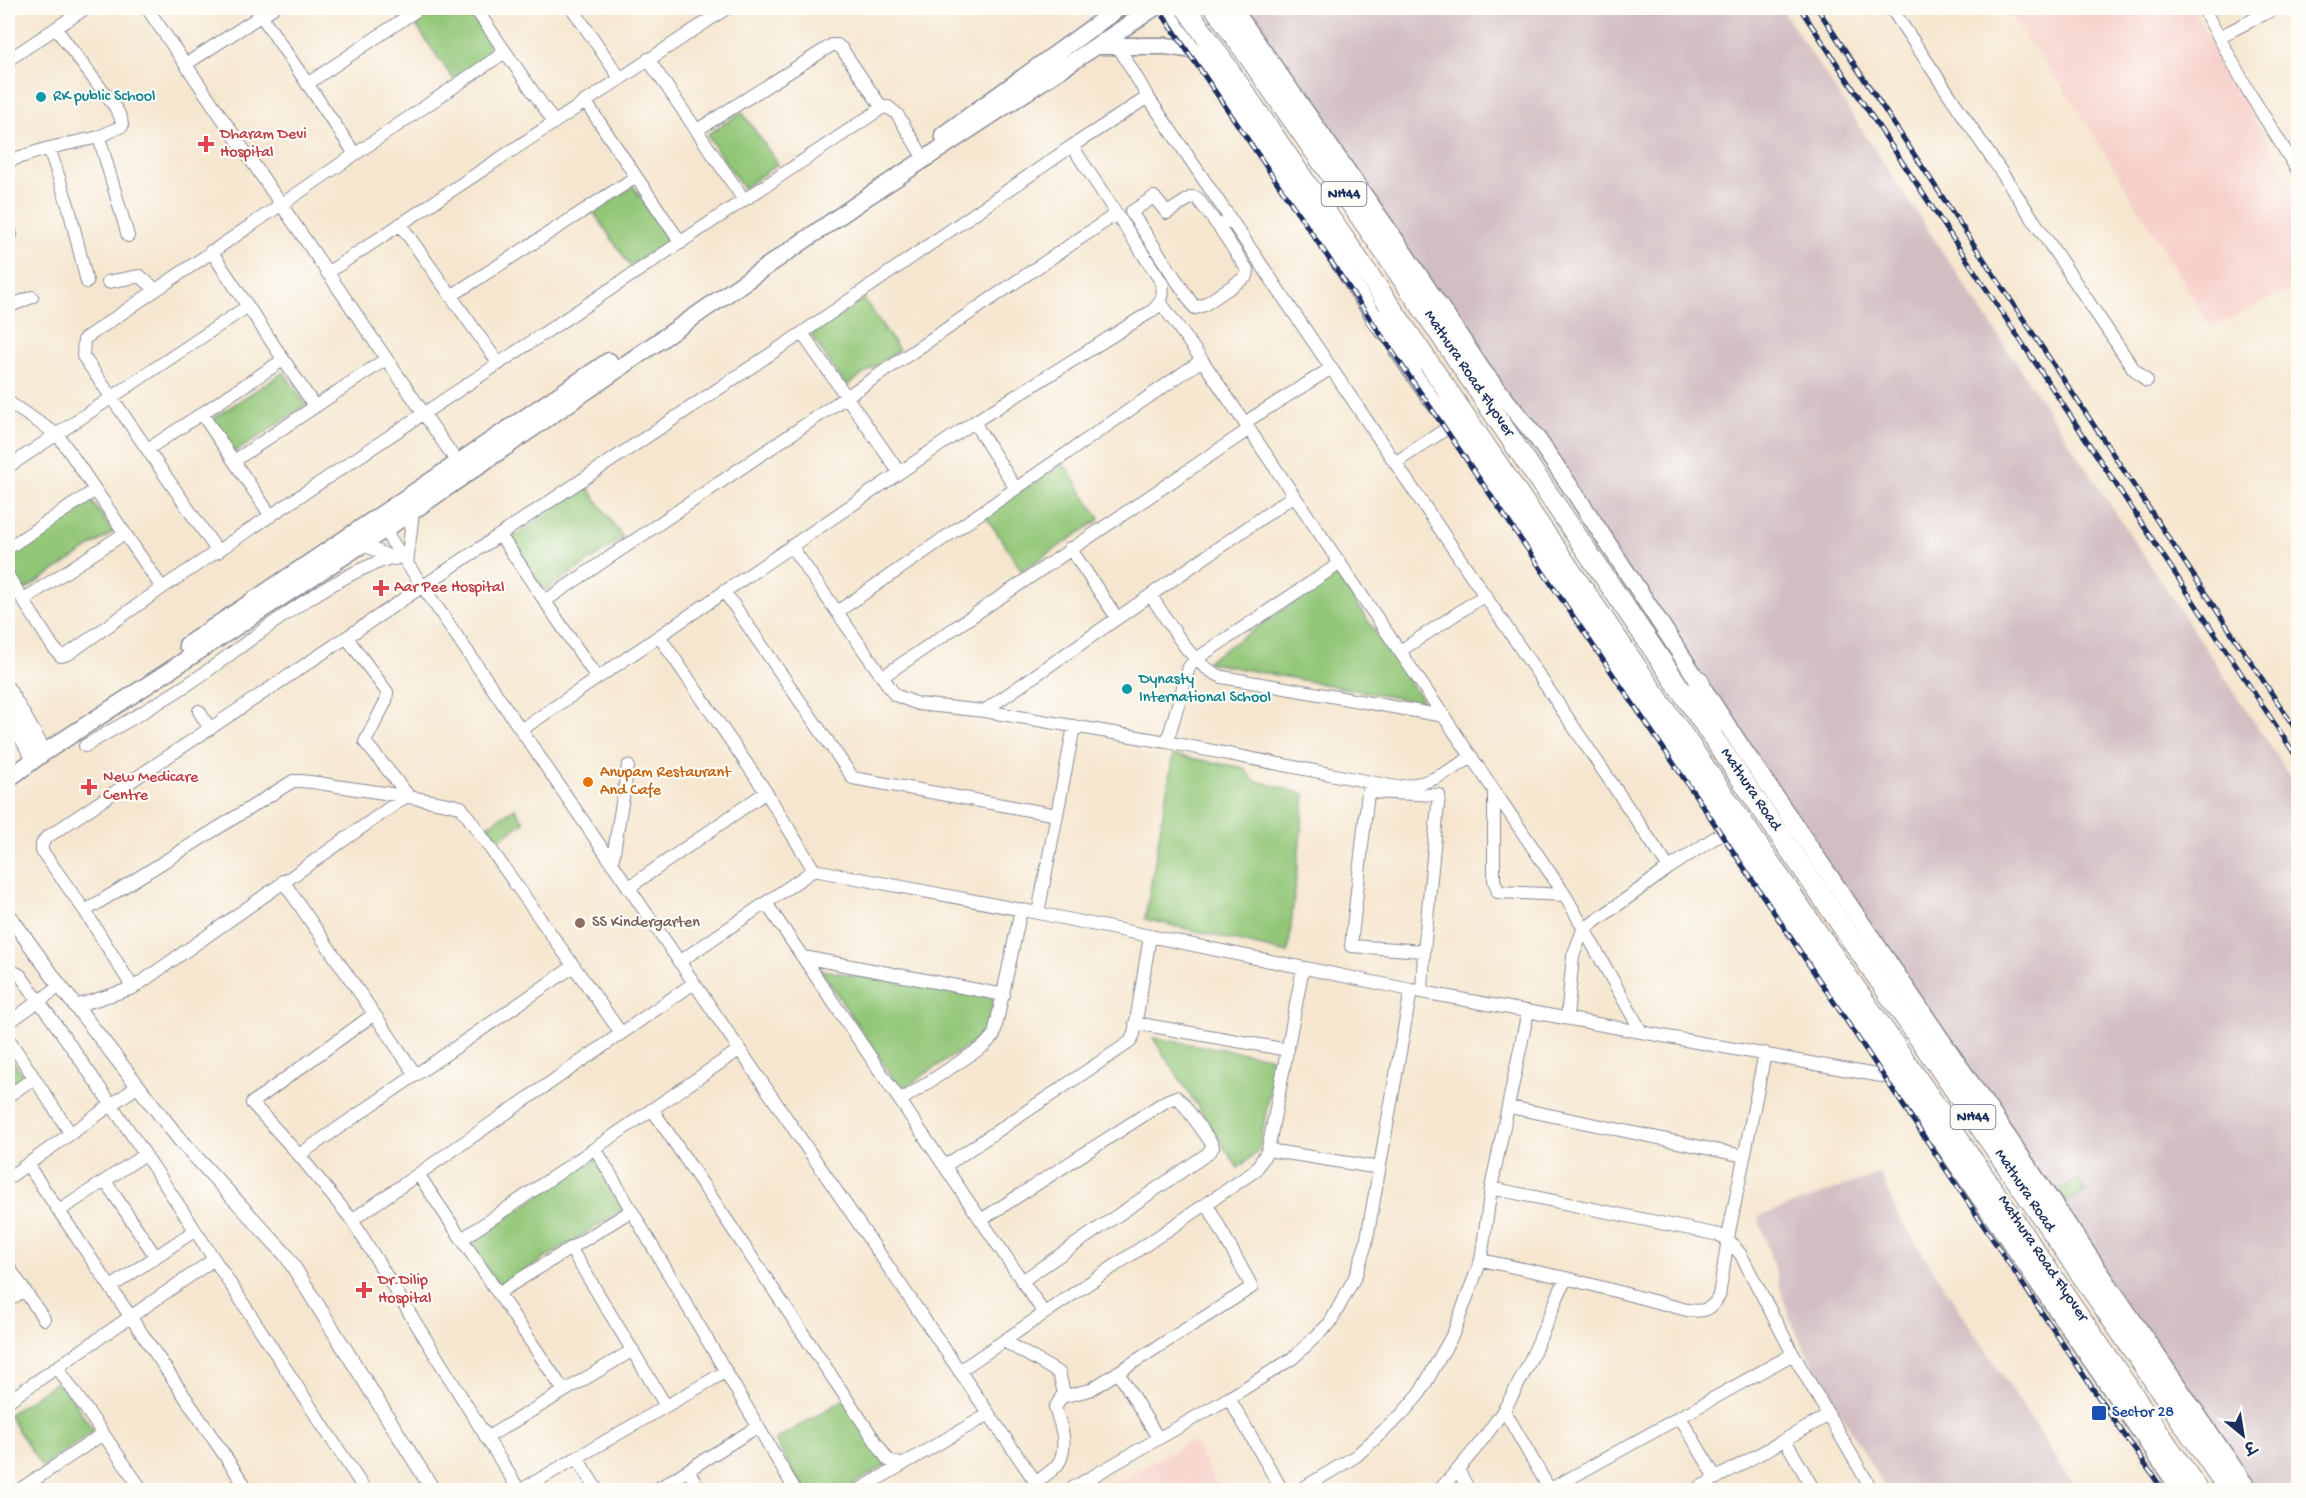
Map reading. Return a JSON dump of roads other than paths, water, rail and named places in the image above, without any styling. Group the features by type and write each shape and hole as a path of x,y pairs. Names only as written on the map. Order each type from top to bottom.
{"highway":[{"name":"Mathura Road Flyover","path":"1186,8 1483,443"},
{"name":"Mathura Road Flyover","path":"1215,8 1718,743"},
{"path":"1376,319 1400,344 1448,406 1483,443"},
{"name":"Mathura Road","path":"1483,443 1884,1028"},
{"path":"1699,681 1718,743"},
{"name":"Mathura Road","path":"1718,743 2229,1491"},
{"name":"Mathura Road Flyover","path":"1884,1028 2198,1491"},
{"path":"1884,1028 1935,1133"}],"main road":[{"path":"8,766 362,544 380,524 413,511 461,469 920,152 1119,8"},
{"path":"8,779 36,750 380,524 870,195 1154,8"},
{"path":"1172,8 1376,319 1428,395 1482,466 2180,1491"},
{"path":"1188,32 1197,16 1208,8"},
{"path":"1233,8 1397,242 1483,370 1564,477 1699,681 2249,1491"},
{"path":"1096,46 1166,46 1201,51"}],"street":[{"path":"8,60 86,8"},
{"path":"147,8 461,469"},
{"path":"186,64 259,11 273,8"},
{"path":"307,84 420,8"},
{"path":"475,8 554,122"},
{"path":"574,8 620,78"},
{"path":"327,273 727,8"},
{"path":"1890,8 2126,358 2133,368 2148,381"},
{"path":"2203,8 2250,94 2298,171"},
{"path":"2219,37 2276,8"},
{"path":"259,11 355,154"},
{"path":"8,161 49,148 99,137 122,126 116,108 56,29"},
{"path":"697,130 832,45 837,45 842,49 882,108"},
{"path":"1118,46 1148,98 1669,868"},
{"path":"218,552 83,356 84,339 505,52"},
{"path":"648,60 744,200"},
{"path":"133,988 85,911 42,851 42,844 46,838 802,333 1072,146 1148,98"},
{"path":"585,101 681,243"},
{"path":"8,576 61,656 68,654 162,588 882,108 888,106 897,114 920,152"},
{"path":"99,137 128,236"},
{"path":"521,730 899,472 1161,303 1164,294 1162,283 1072,146"},
{"path":"49,148 69,208 87,282"},
{"path":"451,296 636,177"},
{"path":"1192,196 1197,198 1218,227 1248,271 1247,276 1204,305 1195,308 1131,212 1154,197 1167,213 1192,196"},
{"path":"545,601 1116,213"},
{"path":"1218,227 1230,219"},
{"path":"400,224 499,364"},
{"path":"211,251 315,407"},
{"path":"108,282 140,276 155,289"},
{"path":"8,307 32,297"},
{"path":"1161,303 1250,424 1293,496 1565,895 1641,1031"},
{"path":"1173,318 1192,304"},
{"path":"8,467 248,306"},
{"path":"802,333 899,472"},
{"path":"234,461 386,359"},
{"path":"148,449 283,360"},
{"path":"837,612 1202,360"},
{"path":"882,677 1330,369"},
{"path":"8,402 58,435 162,588"},
{"path":"202,414 271,516"},
{"path":"974,422 1016,489"},
{"path":"1395,463 1452,425"},
{"path":"8,548 95,490"},
{"path":"984,711 1293,496"},
{"path":"407,564 413,511"},
{"path":"380,524 1039,1487 1058,1464 1062,1450 1063,1434 1055,1408 1064,1392 1059,1373 1004,1341"},
{"path":"23,600 124,533"},
{"path":"500,535 597,678"},
{"path":"362,544 407,564"},
{"path":"791,546 895,695 918,704 984,711 1167,742 1396,787 1431,782 1472,757"},
{"path":"1070,548 1117,618"},
{"path":"85,746 182,688 352,573 369,564 391,558"},
{"path":"1167,742 1189,667 1196,659 1339,564"},
{"path":"724,591 853,778 1057,814"},
{"path":"1400,651 1485,595"},
{"path":"1151,596 1196,659 1209,672 1222,677 1444,716"},
{"path":"659,636 766,792 814,870"},
{"path":"347,638 387,692 386,701 365,742 408,795"},
{"path":"8,689 36,750"},
{"path":"199,711 210,729"},
{"path":"8,716 36,750"},
{"path":"1038,913 1074,726"},
{"path":"612,864 628,766"},
{"path":"85,911 293,781 306,780 408,795 461,807 621,1033"},
{"path":"628,888 766,792"},
{"path":"1069,1491 1293,1358 1330,1323 1355,1277 1366,1244 1379,1168 1424,951 1439,795 1368,792 1351,946 1424,951"},
{"path":"1494,793 1494,880 1498,892 1565,895"},
{"path":"76,1006 133,988 408,795"},
{"path":"1567,1018 1574,956 1583,930 1728,829"},
{"path":"679,962 814,870 1038,913 1417,991 1898,1079"},
{"path":"283,881 416,1075"},
{"path":"766,903 1044,1313"},
{"path":"900,1101 984,1046 994,1035 1021,910"},
{"path":"8,914 60,986 180,1140 286,1255 433,1491"},
{"path":"945,1166 1120,1051 1130,1042 1134,1034 1150,936"},
{"path":"803,957 1004,996"},
{"path":"299,1155 574,966"},
{"path":"960,1371 1255,1172 1268,1150 1303,968"},
{"path":"8,975 16,973 20,975 112,1106 365,1491"},
{"path":"352,1220 694,983"},
{"path":"8,1023 60,986"},
{"path":"1300,1491 1356,1456 1402,1414 1420,1393 1453,1334 1481,1260 1491,1188 1510,1107 1528,1011"},
{"path":"374,1014 252,1103 299,1155 352,1220 520,1491 725,1372"},
{"path":"1136,1023 1288,1050"},
{"path":"8,1038 71,1134"},
{"path":"462,1239 739,1050"},
{"path":"1481,1260 1566,1278 1687,1310 1708,1310 1719,1296 1765,1053"},
{"path":"8,1096 34,1078"},
{"path":"8,1178 138,1086"},
{"path":"981,1220 1166,1101 1176,1097 1210,1141 1213,1147 1207,1154 1022,1281"},
{"path":"1510,1107 1744,1156"},
{"path":"652,1109 888,1460 902,1465"},
{"path":"595,1148 795,1491"},
{"path":"1268,1150 1379,1168"},
{"path":"59,1211 144,1155"},
{"path":"27,1164 248,1491"},
{"path":"418,1174 564,1391"},
{"path":"105,1181 152,1251"},
{"path":"1491,1188 1719,1235 1728,1239 1740,1255 1793,1354 1872,1491"},
{"path":"1061,1397 1090,1390 1252,1287 1207,1204"},
{"path":"498,1293 631,1211"},
{"path":"111,1287 194,1231"},
{"path":"571,1249 666,1406"},
{"path":"8,1401 213,1260"},
{"path":"8,1266 44,1318"},
{"path":"1439,1491 1504,1410 1566,1278"},
{"path":"8,1301 24,1290"},
{"path":"486,1438 633,1350"},
{"path":"1504,1410 1550,1490 1793,1354"},
{"path":"57,1367 142,1491"},
{"path":"1118,1372 1158,1438"},
{"path":"1229,1398 1282,1491"},
{"path":"859,1491 989,1414"},
{"path":"1695,1491 1829,1416"},
{"path":"1680,1417 1716,1478"},
{"path":"656,1491 758,1427"},
{"path":"19,1491 103,1434"},
{"path":"1785,1440 1814,1491"},
{"path":"577,1458 597,1491"},
{"path":"688,1470 700,1491"},
{"path":"1458,1470 1469,1491"}],"railway":[{"path":"1158,8 1700,802 2163,1490"},
{"path":"1800,8 2298,759"},
{"path":"1817,8 2298,733"}],"place":[{"name":"RK public School","path":"41,97"},
{"name":"Dharam Devi Hospital","path":"206,144"},
{"name":"Aar Pee Hospital","path":"381,588"},
{"name":"Dynasty International School","path":"1127,689"},
{"name":"Anupam Restaurant And Cafe","path":"588,782"},
{"name":"New Medicare Centre","path":"89,787"},
{"name":"SS Kindergarten","path":"580,923"},
{"name":"Dr.Dilip Hospital","path":"364,1290"},
{"name":"Sector 28","path":"2099,1413"}]}
